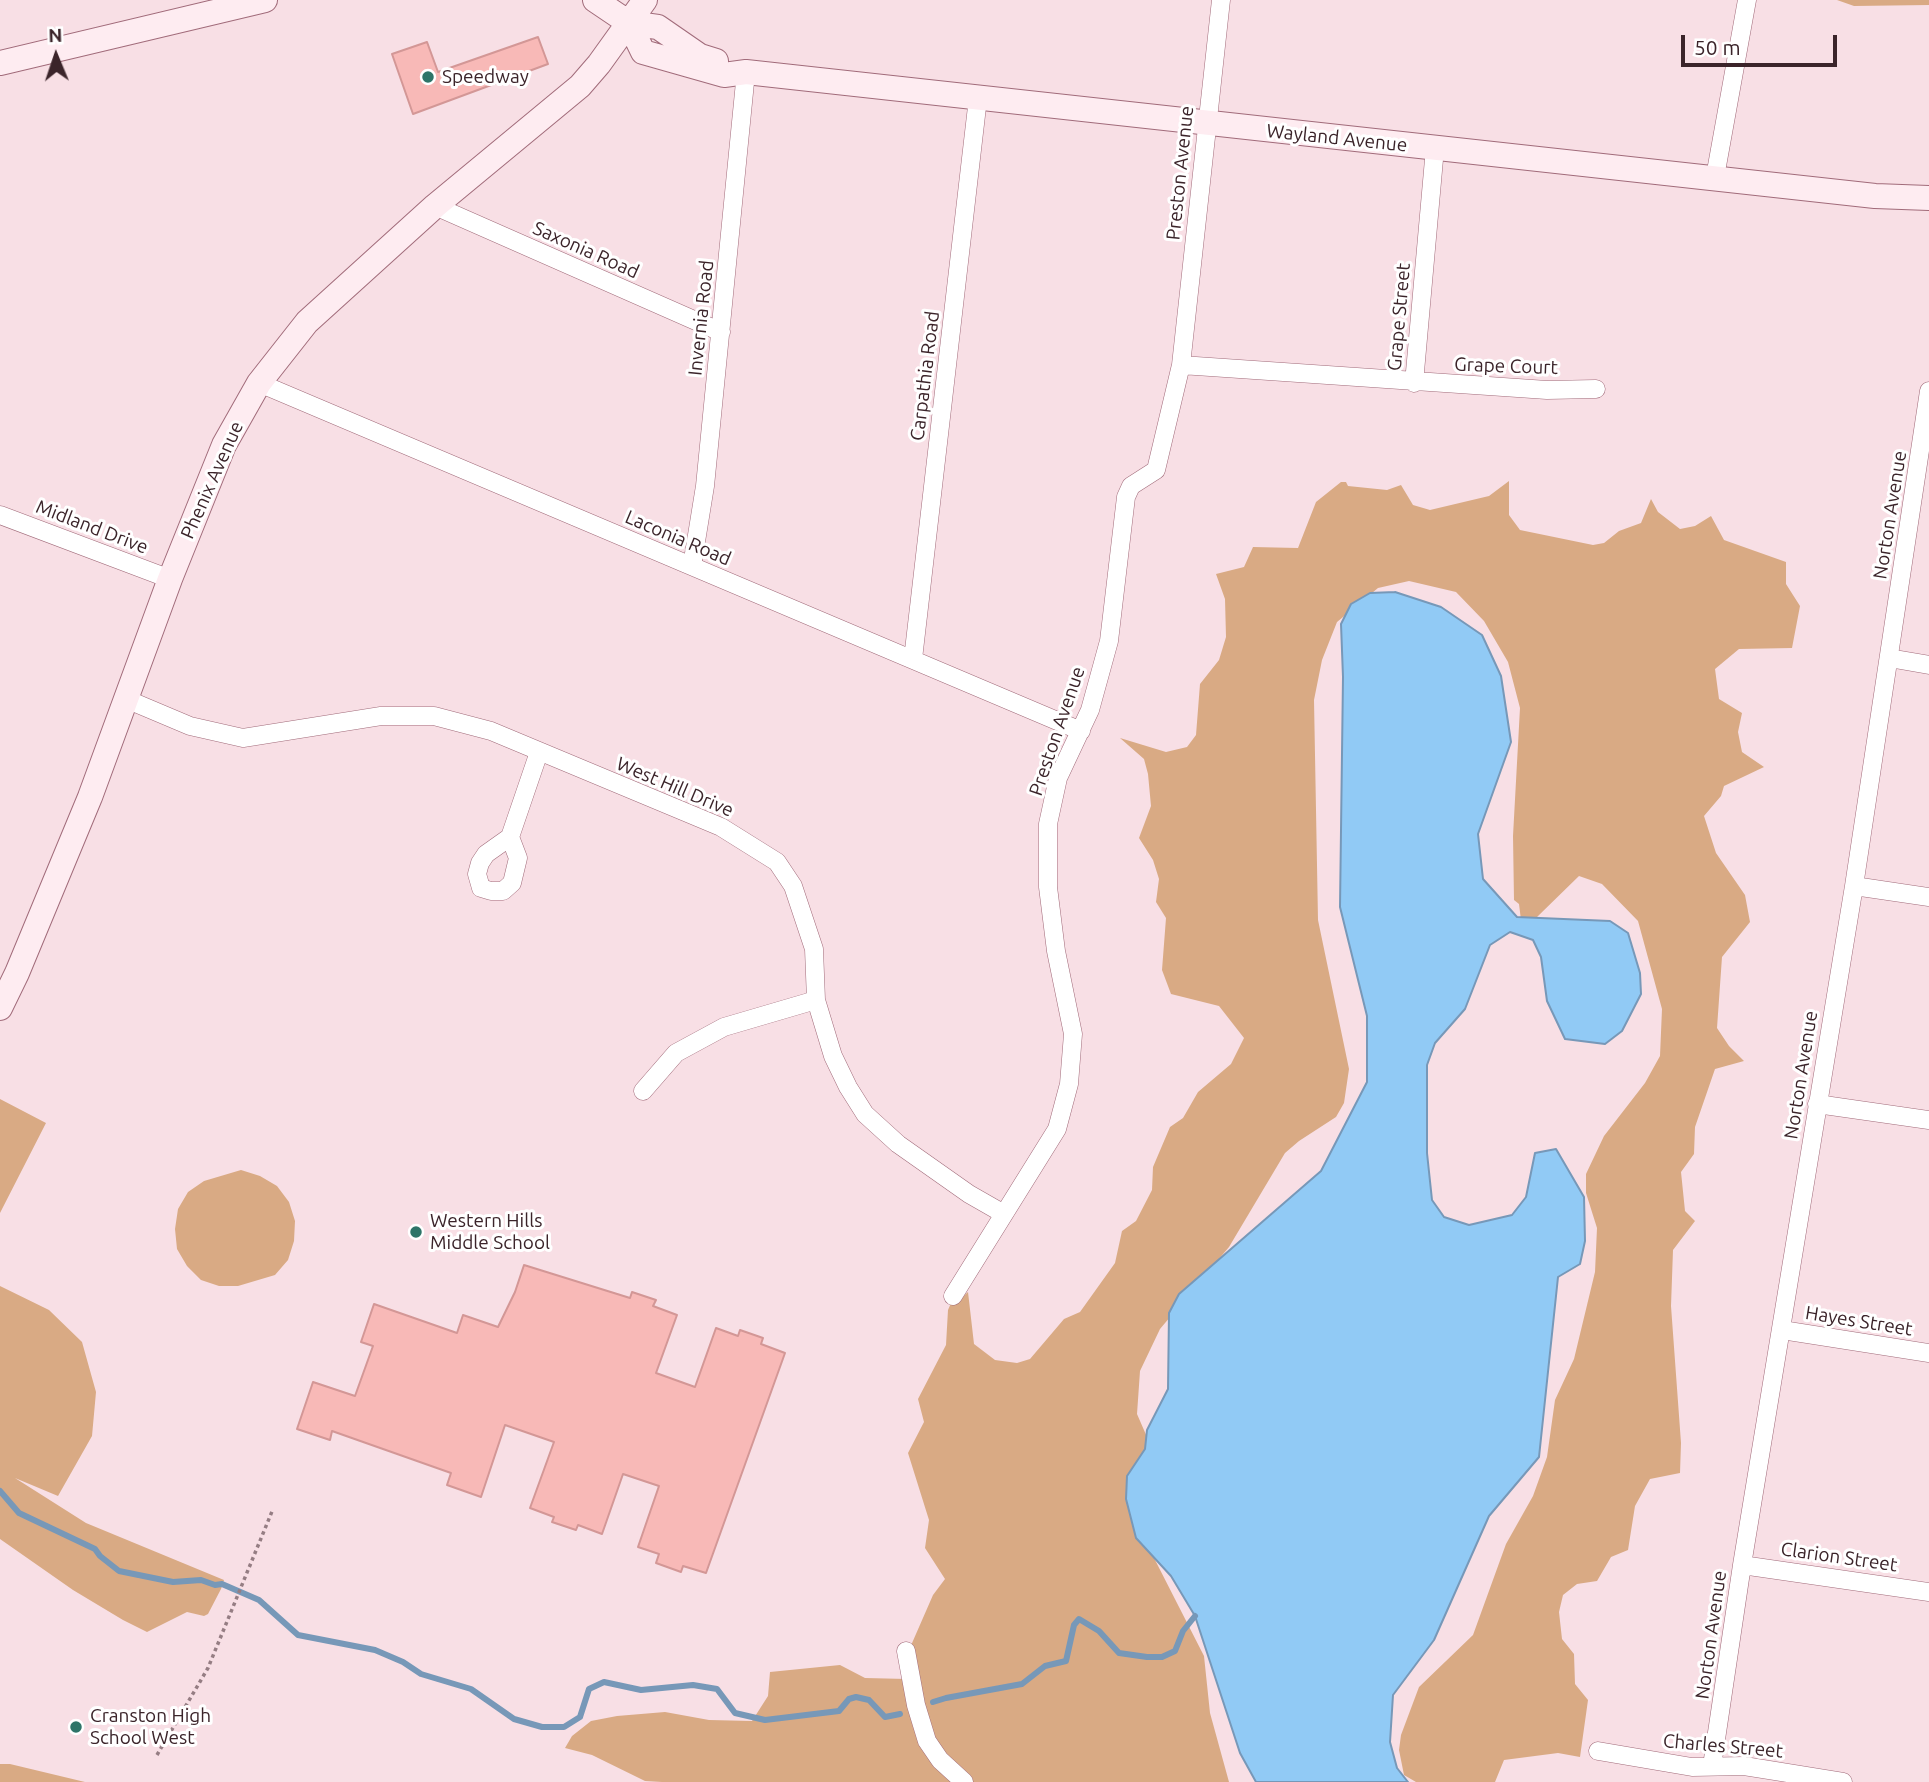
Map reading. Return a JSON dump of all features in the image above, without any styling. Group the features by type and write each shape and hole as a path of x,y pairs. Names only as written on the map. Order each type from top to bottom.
{"main road":[{"path":"0,63 265,0"},
{"path":"595,0 629,23"},
{"name":"Phenix Avenue","path":"0,1008 90,797 170,579 223,445 259,383 307,322 435,206 580,86 645,0"},
{"name":"Wayland Avenue","path":"629,23 658,27 700,56 746,72 1206,124 1875,195 1929,198"}],"street":[{"name":"Preston Avenue","path":"953,1296 1057,1129 1069,1084 1073,1034 1056,951 1048,887 1048,824 1058,778 1090,710 1109,641 1126,497 1131,486 1156,470 1181,365 1221,0"},
{"path":"1715,177 1747,0"},
{"name":"Invernia Road","path":"692,566 705,486 746,72"},
{"name":"Carpathia Road","path":"913,659 978,98"},
{"name":"Grape Street","path":"1181,365 1415,383 1435,148"},
{"name":"Saxonia Road","path":"435,206 721,332"},
{"name":"Laconia Road","path":"259,383 1081,731"},
{"name":"Grape Court","path":"1415,383 1547,390 1596,389"},
{"name":"Norton Avenue","path":"1713,1766 1742,1565 1926,434 1929,391"},
{"name":"Midland Drive","path":"0,515 170,579"},
{"path":"1889,658 1929,665"},
{"name":"West Hill Drive","path":"126,699 190,726 243,738 381,716 434,716 491,731 721,827 777,862 793,886 814,949 816,1000 833,1056 865,1114 908,1151 1004,1214"},
{"path":"510,837 539,752"},
{"path":"1854,886 1929,897"},
{"path":"643,1091 676,1053 724,1027 816,1000"},
{"path":"1817,1104 1929,1120"},
{"name":"Hayes Street","path":"1782,1330 1929,1353"},
{"name":"Clarion Street","path":"1742,1565 1929,1591"},
{"path":"906,1651 916,1705 927,1741 940,1760 964,1782"},
{"name":"Charles Street","path":"1598,1751 1692,1767 1744,1766 1843,1782"}],"path":[{"path":"157,1755 208,1668 273,1509"}],"shaded area":[{"path":"1837,0 1929,0 1929,5 1854,6"},
{"path":"1509,481 1509,515 1520,530 1593,545 1604,543 1619,531 1641,523 1651,499 1658,512 1680,529 1695,526 1711,516 1724,540 1786,562 1786,584 1800,606 1792,648 1739,649 1715,669 1719,699 1742,713 1738,732 1742,752 1764,767 1724,786 1721,796 1704,816 1716,853 1745,895 1750,922 1722,957 1717,1028 1729,1046 1744,1061 1715,1069 1695,1127 1694,1154 1681,1172 1685,1211 1695,1221 1673,1250 1671,1306 1681,1443 1680,1473 1650,1479 1635,1506 1628,1550 1611,1557 1597,1581 1577,1584 1563,1595 1559,1612 1562,1639 1574,1654 1575,1684 1588,1700 1580,1757 1558,1753 1504,1760 1495,1782 1416,1782 1404,1775 1399,1750 1401,1735 1419,1687 1473,1635 1506,1544 1533,1496 1547,1457 1555,1400 1574,1359 1595,1272 1597,1228 1586,1193 1586,1174 1604,1136 1645,1083 1660,1056 1662,1009 1638,921 1602,884 1579,876 1537,917 1521,920 1519,904 1514,900 1513,836 1520,708 1508,662 1484,621 1456,592 1409,581 1378,588 1337,622 1322,660 1314,700 1318,920 1349,1069 1344,1103 1336,1117 1285,1153 1229,1247 1160,1329 1140,1371 1137,1414 1170,1490 1154,1541 1153,1556 1204,1656 1210,1713 1229,1782 662,1782 645,1781 592,1755 565,1748 572,1736 591,1721 617,1716 665,1712 709,1720 752,1721 768,1696 770,1672 840,1665 865,1678 907,1679 909,1650 933,1595 945,1579 925,1548 929,1520 908,1453 924,1422 918,1399 946,1345 948,1310 951,1303 957,1302 968,1292 974,1344 995,1360 1017,1363 1030,1359 1064,1319 1080,1312 1115,1263 1122,1231 1136,1221 1152,1190 1153,1167 1170,1127 1183,1118 1198,1092 1231,1064 1244,1038 1219,1006 1171,994 1162,970 1166,918 1156,902 1159,879 1153,860 1139,838 1151,806 1148,774 1144,759 1120,738 1166,752 1187,747 1196,735 1200,684 1219,660 1226,637 1225,599 1216,574 1244,567 1253,547 1298,548 1316,502 1341,482 1346,482 1348,486 1387,490 1401,485 1413,505 1430,510 1489,496"},
{"path":"0,1099 46,1123 0,1213"},
{"path":"241,1170 260,1176 277,1186 289,1202 295,1221 294,1241 288,1260 275,1275 238,1286 219,1286 201,1280 187,1266 177,1249 175,1229 178,1209 188,1192 204,1181"},
{"path":"0,1286 49,1310 82,1342 96,1392 92,1436 58,1496 15,1478 86,1523 224,1580 208,1614 204,1616 187,1612 147,1632 73,1590 0,1539"},
{"path":"0,1764 10,1764 85,1782 0,1782"}],"water":[{"path":"1395,592 1441,607 1482,635 1501,676 1511,742 1478,834 1483,879 1517,917 1610,921 1628,933 1640,973 1641,994 1622,1031 1605,1044 1565,1039 1547,1001 1541,957 1533,940 1510,932 1490,945 1465,1009 1435,1043 1427,1065 1427,1153 1432,1200 1444,1217 1469,1225 1512,1215 1526,1197 1535,1153 1556,1149 1584,1197 1585,1241 1580,1264 1558,1277 1539,1457 1489,1516 1434,1640 1393,1695 1390,1742 1397,1768 1408,1782 1256,1782 1240,1753 1195,1616 1171,1576 1136,1538 1126,1499 1127,1476 1145,1449 1147,1430 1168,1389 1169,1313 1179,1294 1321,1171 1367,1082 1367,1016 1340,907 1343,677 1341,624 1351,604 1370,593"}],"building":[{"path":"538,37 548,64 413,114 392,54 427,42 438,72"},
{"name":"Western Hills Middle School","path":"524,1265 630,1298 632,1292 656,1300 653,1306 677,1315 656,1373 695,1387 716,1328 738,1336 740,1330 763,1338 761,1344 785,1353 706,1573 683,1566 681,1572 656,1563 659,1554 638,1547 659,1486 623,1474 602,1534 578,1525 576,1530 552,1522 554,1517 530,1508 554,1442 505,1425 481,1497 447,1485 451,1473 332,1431 330,1440 297,1429 313,1382 355,1396 373,1346 361,1342 374,1304 457,1333 463,1315 498,1327 515,1292"}],"waterway":[{"path":"0,1491 19,1513 95,1549 119,1571 173,1582 201,1580 215,1585 222,1584 259,1600 298,1635 375,1650 403,1662 421,1674 471,1689 514,1719 542,1727 564,1727 580,1717 589,1689 604,1682 641,1690 693,1685 717,1689 735,1713 765,1720 839,1711 849,1699 856,1697 869,1700 885,1717 900,1714"},
{"path":"933,1702 1022,1684 1045,1666 1066,1661 1074,1625 1079,1619 1099,1631 1119,1653 1162,1657 1175,1651 1183,1631 1195,1616"}],"place":[{"name":"Speedway","path":"428,77"},
{"name":"Western Hills Middle School","path":"416,1232"},
{"name":"Cranston High School West","path":"76,1727"}]}
